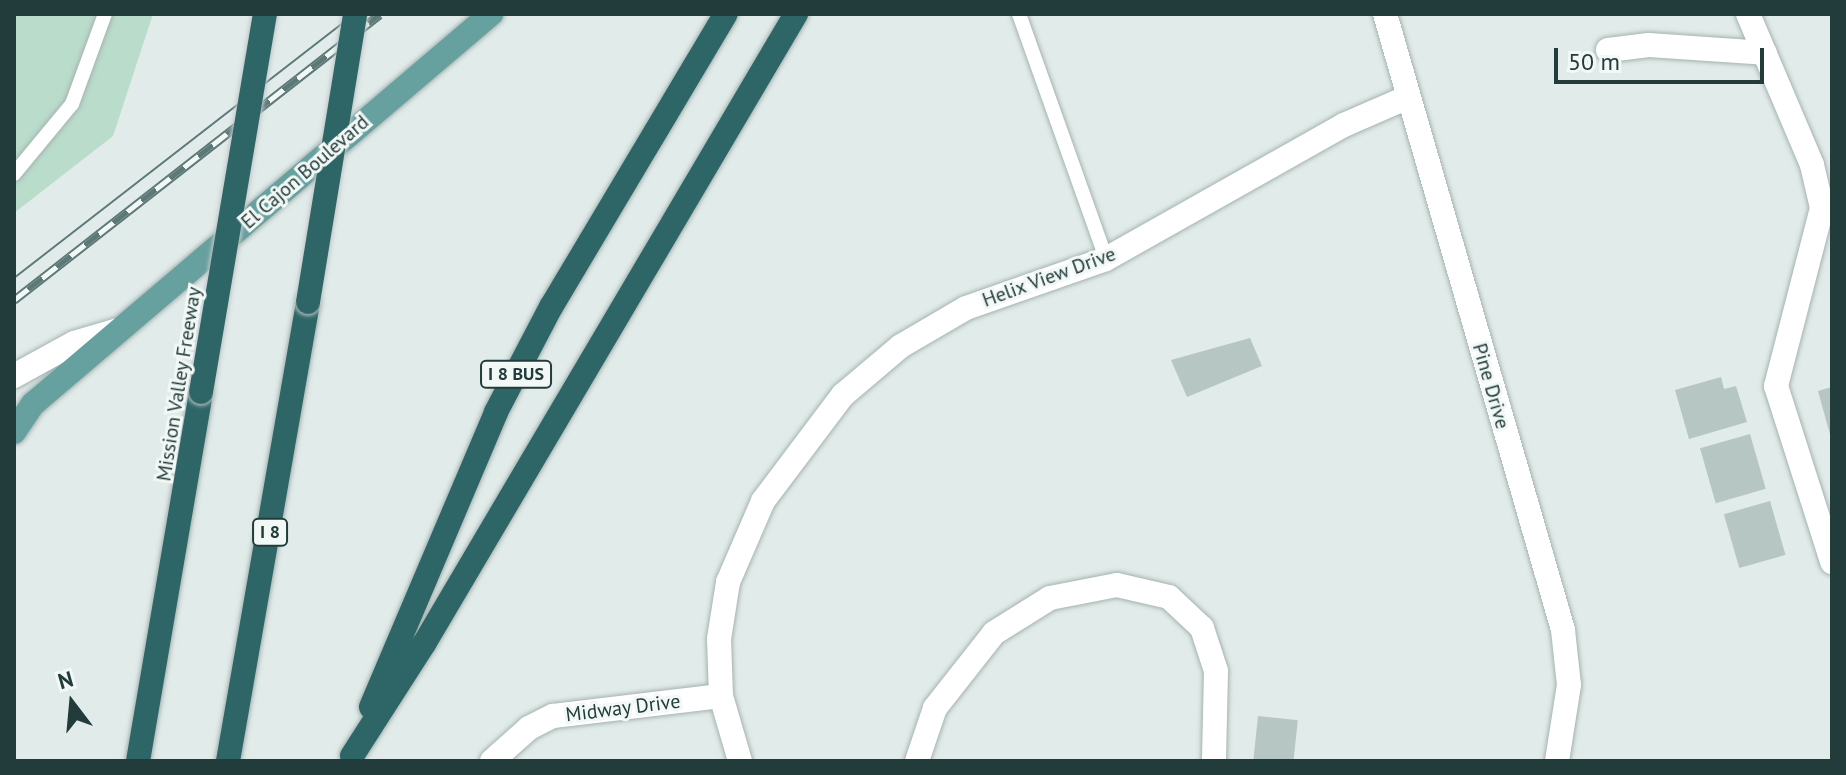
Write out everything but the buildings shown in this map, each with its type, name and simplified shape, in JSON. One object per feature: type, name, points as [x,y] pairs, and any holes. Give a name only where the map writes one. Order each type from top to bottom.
[{"type":"highway","name":"Mission Valley Freeway","points":[[138,761],[265,14]]},
{"type":"highway","name":"I 8","points":[[228,761],[355,14]]},
{"type":"highway","name":"I 8 BUS","points":[[351,759],[496,412],[551,307],[726,14]]},
{"type":"highway","points":[[351,759],[424,644],[796,14]]},
{"type":"main road","name":"El Cajon Boulevard","points":[[14,432],[33,404],[491,14]]},
{"type":"street","name":"Pine Drive","points":[[1385,14],[1563,630],[1569,685],[1557,761]]},
{"type":"street","points":[[1748,14],[1812,165],[1822,208],[1776,386],[1832,562]]},
{"type":"street","points":[[1608,50],[1649,45],[1765,53]]},
{"type":"street","name":"Helix View Drive","points":[[740,761],[721,696],[719,639],[728,582],[763,501],[813,428],[871,369],[933,326],[1001,293],[1106,259],[1344,125],[1408,97]]},
{"type":"street","name":"El Cajon Boulevard","points":[[14,376],[74,343],[118,330]]},
{"type":"street","points":[[917,761],[935,708],[994,633],[1050,598],[1117,585],[1169,597],[1202,628],[1216,671],[1214,761]]},
{"type":"street","name":"Midway Drive","points":[[492,761],[529,728],[553,716],[721,696]]},
{"type":"lane","points":[[14,174],[72,104],[105,14]]},
{"type":"lane","points":[[1019,14],[1106,259]]},
{"type":"green space","points":[[14,14],[153,14],[113,136],[14,213]]},
{"type":"tram line","points":[[14,278],[354,14]]},
{"type":"railway","points":[[14,300],[380,14]]}]
